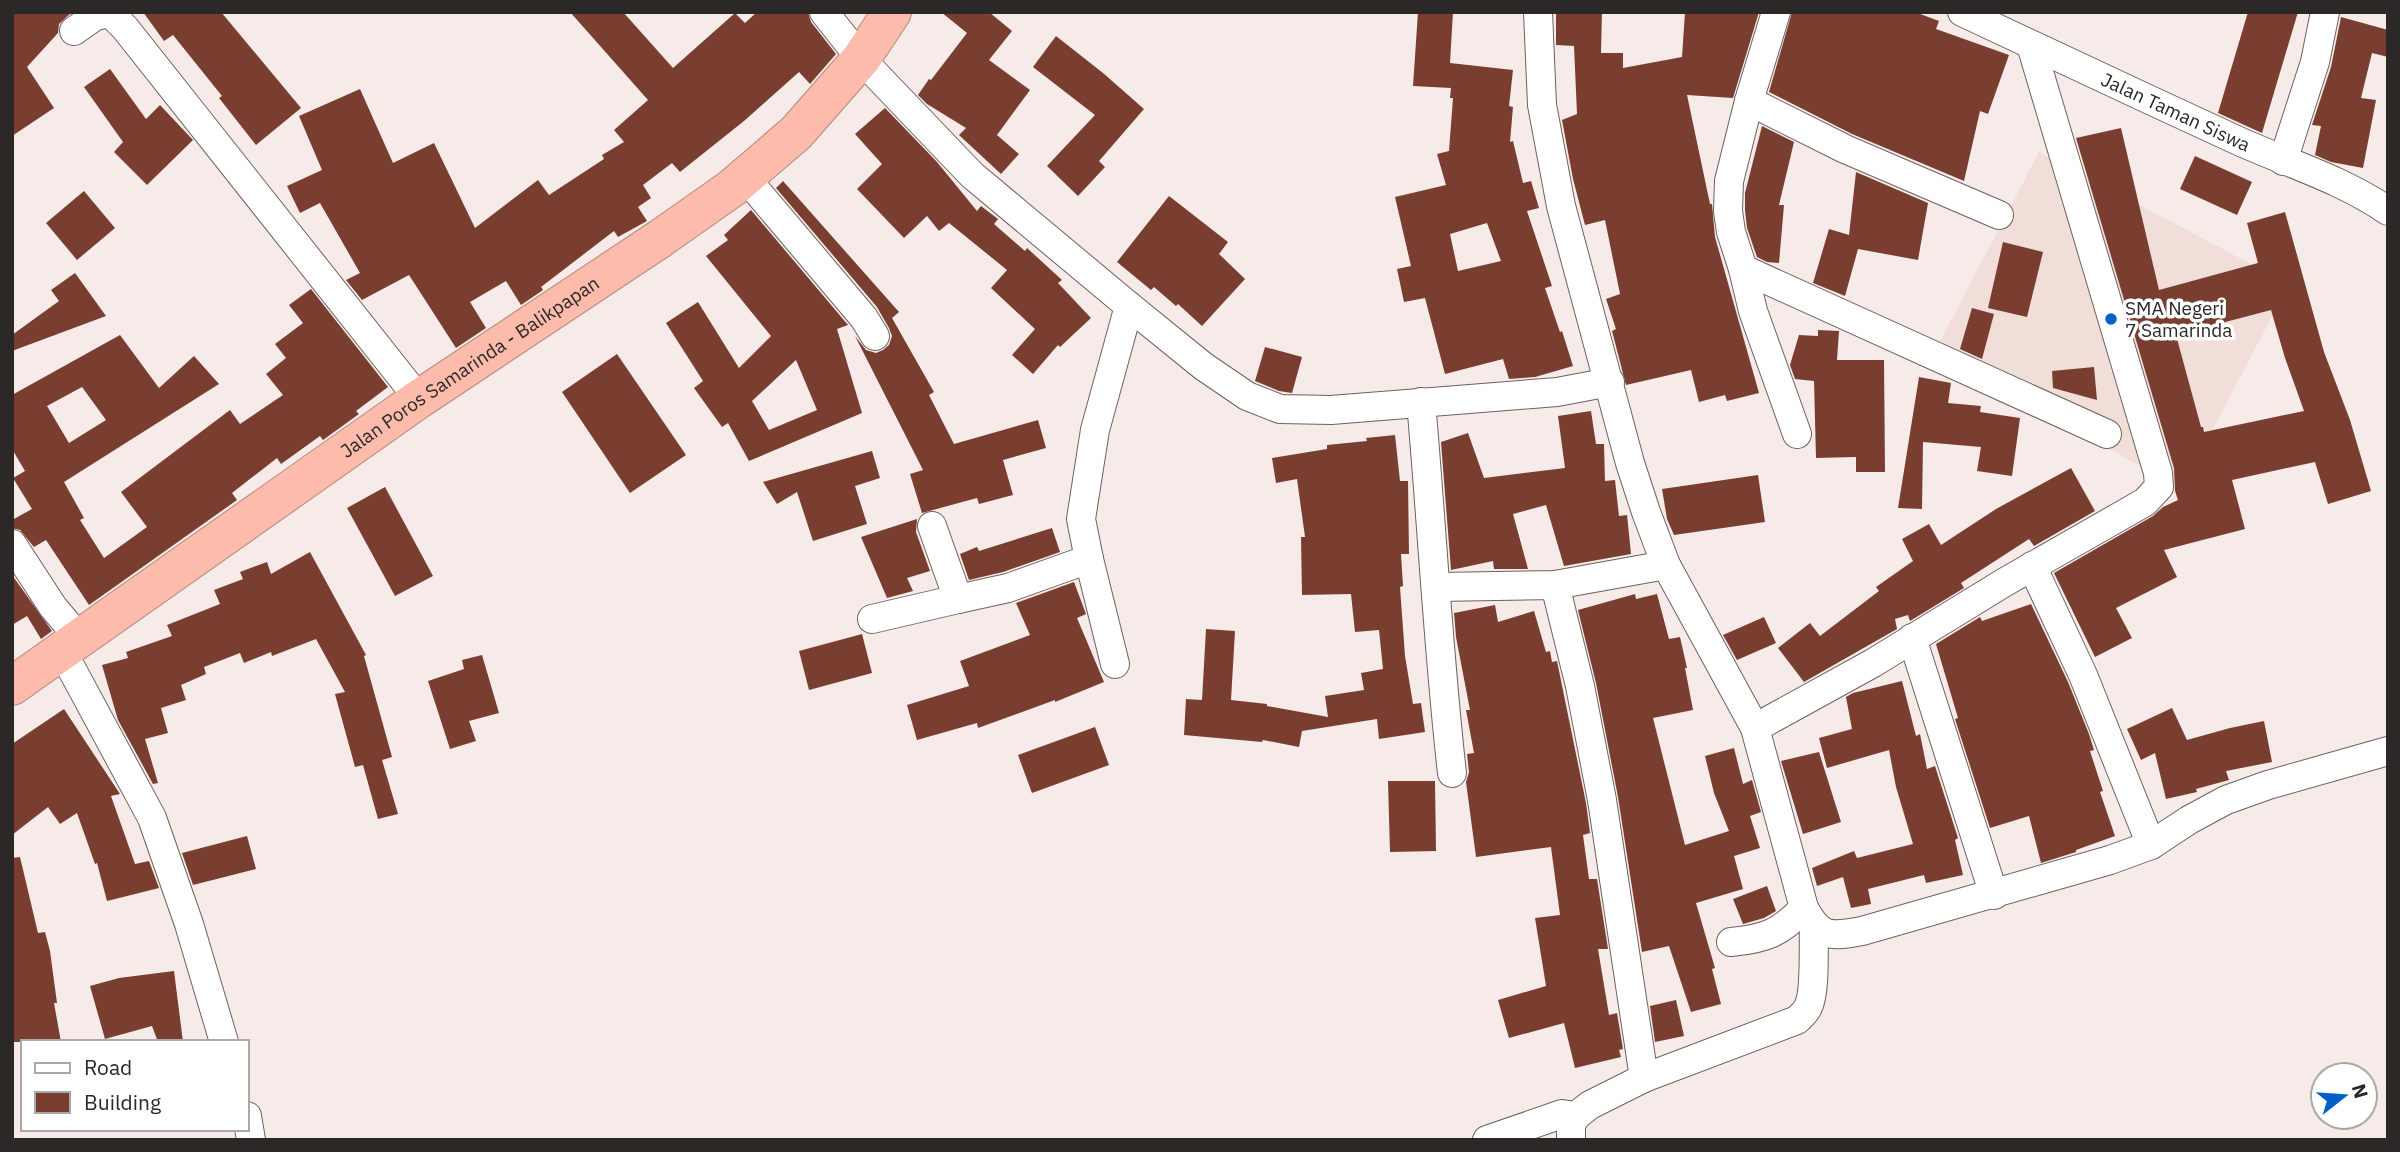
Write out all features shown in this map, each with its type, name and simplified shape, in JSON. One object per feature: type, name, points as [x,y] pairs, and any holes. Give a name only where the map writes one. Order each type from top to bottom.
[{"type":"highway","name":"Jalan Poros Samarinda - Balikpapan","points":[[12,686],[419,399],[662,238],[745,177],[796,133],[861,59],[892,12]]},
{"type":"street","points":[[824,12],[861,59],[971,175],[1203,366],[1247,397],[1280,409],[1307,411],[1557,392],[1610,382]]},
{"type":"street","points":[[1488,1140],[1562,1114],[1574,1128],[1590,1105],[1643,1078],[1772,1030],[1802,1016],[1811,995],[1809,917],[1755,728],[1666,565],[1646,512],[1561,206],[1542,105],[1538,12]]},
{"type":"street","points":[[1776,12],[1749,101],[1729,191],[1731,232],[1753,311],[1797,434]]},
{"type":"street","name":"Jalan Taman Siswa","points":[[1962,12],[2381,206]]},
{"type":"street","points":[[2283,161],[2315,62],[2325,12]]},
{"type":"street","points":[[74,30],[95,16],[110,13],[125,28],[419,399]]},
{"type":"street","points":[[1755,728],[1873,663],[2032,566],[2145,502],[2153,495],[2160,482],[2031,45]]},
{"type":"street","points":[[1749,101],[1845,149],[1999,215]]},
{"type":"street","points":[[745,177],[864,317],[875,336]]},
{"type":"street","points":[[1743,269],[2107,434]]},
{"type":"street","points":[[1115,664],[1088,559],[1081,519],[1095,430],[1129,306]]},
{"type":"street","points":[[1421,402],[1452,773]]},
{"type":"street","points":[[932,526],[958,599]]},
{"type":"street","points":[[12,544],[53,607],[152,818],[223,1040]]},
{"type":"street","points":[[872,619],[1008,588],[1088,559]]},
{"type":"street","points":[[1437,587],[1555,585],[1666,565]]},
{"type":"street","points":[[2032,566],[2083,675],[2151,845]]},
{"type":"street","points":[[1555,585],[1580,686],[1602,800],[1643,1078]]},
{"type":"street","points":[[1912,638],[1994,894]]},
{"type":"street","points":[[1809,917],[1828,935],[1838,936],[1994,894],[2151,845],[2226,800],[2268,785],[2388,751]]},
{"type":"street","points":[[1731,942],[1767,936],[1809,917]]},
{"type":"street","points":[[248,1122],[251,1140]]},
{"type":"shaded area","name":"SMA Negeri 7 Samarinda","points":[[2039,152],[2289,284],[2182,488],[1933,355]]},
{"type":"building","points":[[12,12],[72,12],[59,24],[58,33],[27,67],[54,108],[12,136]]},
{"type":"building","points":[[143,12],[221,12],[301,108],[256,145],[219,98],[222,96],[173,35],[164,41]]},
{"type":"building","points":[[570,12],[623,12],[673,68],[735,13],[745,23],[757,12],[808,12],[811,22],[836,54],[810,84],[799,72],[744,121],[680,172],[672,163],[643,185],[651,198],[638,207],[647,221],[618,237],[614,231],[521,305],[506,281],[470,302],[486,328],[456,348],[409,275],[362,300],[346,280],[360,273],[320,203],[300,213],[287,186],[322,170],[299,116],[360,89],[393,163],[434,143],[475,228],[538,180],[549,195],[604,159],[602,155],[624,142],[614,130],[648,100]]},
{"type":"building","points":[[941,12],[989,12],[1012,31],[989,60],[1030,90],[997,135],[1019,154],[1001,174],[959,135],[966,128],[927,104],[918,95],[967,33]]},
{"type":"building","points":[[1418,12],[1453,12],[1450,63],[1513,70],[1509,106],[1513,107],[1510,142],[1513,141],[1523,183],[1531,181],[1539,208],[1527,211],[1552,286],[1545,288],[1573,366],[1535,377],[1509,379],[1503,359],[1445,374],[1425,298],[1404,302],[1397,269],[1411,266],[1395,197],[1446,185],[1437,154],[1449,151],[1453,98],[1450,98],[1451,88],[1413,86]],"holes":[[[1487,223],[1501,261],[1458,271],[1450,234]]]},
{"type":"building","points":[[1556,12],[1602,12],[1601,53],[1623,53],[1623,68],[1682,57],[1685,12],[1759,12],[1733,98],[1687,95],[1712,204],[1715,237],[1759,393],[1727,401],[1725,395],[1699,402],[1691,370],[1626,385],[1612,331],[1616,329],[1606,299],[1620,294],[1605,220],[1585,225],[1573,179],[1562,120],[1577,114],[1574,46],[1556,45]]},
{"type":"building","points":[[1792,12],[1915,12],[1939,21],[1936,29],[2009,55],[1988,114],[1980,111],[1964,181],[1852,134],[1769,92]]},
{"type":"building","points":[[2248,12],[2298,12],[2262,133],[2218,113]]},
{"type":"building","points":[[2341,17],[2388,30],[2388,57],[2372,53],[2361,98],[2376,100],[2363,168],[2331,162],[2315,155],[2321,126],[2312,125],[2331,67]]},
{"type":"building","points":[[1056,36],[1144,109],[1099,161],[1105,167],[1078,196],[1047,166],[1095,115],[1033,67]]},
{"type":"building","points":[[110,69],[146,119],[160,105],[193,140],[147,185],[114,152],[123,142],[84,87]]},
{"type":"building","points":[[885,108],[937,162],[977,211],[981,206],[998,219],[994,224],[1025,251],[1027,248],[1062,280],[1058,283],[1091,318],[1060,347],[1058,345],[1033,374],[1012,355],[1035,329],[991,288],[1007,270],[949,223],[939,231],[927,216],[904,238],[857,189],[882,164],[855,134]]},
{"type":"building","points":[[1762,126],[1794,142],[1779,205],[1784,205],[1779,263],[1767,262],[1757,257],[1747,228],[1745,193]]},
{"type":"building","points":[[2121,128],[2159,290],[2258,263],[2247,223],[2285,212],[2324,352],[2350,420],[2371,491],[2328,504],[2315,462],[2232,480],[2245,529],[2164,550],[2177,577],[2116,608],[2132,638],[2095,657],[2054,573],[2178,500],[2174,468],[2076,138]],"holes":[[[2271,310],[2304,411],[2204,432],[2176,335]]]},
{"type":"building","points":[[2195,156],[2252,182],[2237,215],[2180,189]]},
{"type":"building","points":[[1856,172],[1928,203],[1918,260],[1858,249],[1845,296],[1813,283],[1829,229],[1849,235]]},
{"type":"building","points":[[783,181],[899,312],[892,318],[934,392],[929,395],[954,444],[1038,420],[1046,448],[1003,460],[1013,495],[979,504],[977,498],[922,513],[910,474],[923,470],[855,336],[866,350],[876,353],[889,345],[892,336],[889,328],[877,307],[776,188]]},
{"type":"building","points":[[84,191],[115,228],[77,260],[46,223]]},
{"type":"building","points":[[1169,196],[1228,242],[1219,254],[1245,279],[1202,326],[1178,304],[1176,306],[1154,287],[1151,290],[1117,262]]},
{"type":"building","points":[[751,210],[848,325],[837,329],[862,413],[749,461],[728,423],[722,427],[694,388],[703,381],[666,323],[698,302],[739,368],[771,336],[706,256],[728,240],[724,235]],"holes":[[[796,360],[817,410],[769,430],[752,401]]]},
{"type":"building","points":[[2003,242],[2043,252],[2027,317],[1988,308]]},
{"type":"building","points":[[75,273],[106,316],[12,351],[12,335],[59,301],[51,290]]},
{"type":"building","points":[[311,289],[388,387],[356,411],[359,414],[323,440],[320,436],[281,464],[277,458],[232,493],[237,500],[89,605],[46,540],[34,547],[20,530],[12,528],[12,520],[32,509],[13,478],[25,471],[12,449],[12,395],[120,335],[159,388],[194,356],[219,384],[64,482],[84,518],[80,520],[104,558],[147,527],[121,492],[230,410],[240,424],[283,395],[266,374],[286,358],[275,344],[303,323],[289,305]],"holes":[[[82,387],[106,420],[69,443],[47,406]]]},
{"type":"building","points":[[1972,308],[1994,314],[1982,359],[1960,349]]},
{"type":"building","points":[[1818,330],[1839,331],[1837,360],[1884,360],[1885,472],[1856,472],[1856,457],[1816,458],[1814,381],[1795,379],[1790,365],[1799,335],[1818,336]]},
{"type":"building","points":[[1265,347],[1302,357],[1292,393],[1279,391],[1255,381]]},
{"type":"building","points":[[617,354],[686,455],[630,493],[562,392]]},
{"type":"building","points":[[2094,367],[2097,400],[2053,388],[2052,371]]},
{"type":"building","points":[[1919,377],[1951,383],[1948,403],[1981,406],[1980,412],[2020,418],[2012,476],[1977,471],[1981,447],[1923,442],[1922,509],[1898,508]]},
{"type":"building","points":[[1591,411],[1596,444],[1604,444],[1605,481],[1615,480],[1619,516],[1627,515],[1631,554],[1564,566],[1546,505],[1513,514],[1528,569],[1494,569],[1493,561],[1451,570],[1441,442],[1468,433],[1484,478],[1565,468],[1558,416]]},
{"type":"building","points":[[1395,435],[1400,481],[1408,481],[1409,554],[1401,554],[1403,586],[1400,587],[1405,656],[1413,704],[1421,703],[1425,732],[1379,739],[1377,719],[1302,731],[1299,747],[1263,740],[1184,735],[1186,699],[1202,700],[1206,629],[1235,631],[1231,700],[1267,704],[1328,717],[1325,696],[1364,690],[1361,673],[1383,669],[1379,630],[1355,632],[1351,594],[1302,595],[1301,537],[1305,537],[1297,479],[1276,483],[1272,458],[1327,449],[1327,445]]},
{"type":"building","points":[[872,451],[880,478],[855,486],[867,524],[813,541],[797,492],[777,504],[763,482]]},
{"type":"building","points":[[2071,468],[2095,511],[2034,546],[2029,539],[1961,583],[1964,588],[1910,621],[1908,615],[1895,619],[1897,629],[1804,682],[1778,648],[1810,623],[1820,636],[1879,591],[1876,587],[1913,561],[1902,539],[1929,524],[1941,545],[1996,509]]},
{"type":"building","points":[[1758,475],[1765,522],[1674,535],[1667,519],[1662,489]]},
{"type":"building","points":[[385,487],[433,576],[395,596],[347,508]]},
{"type":"building","points":[[917,519],[916,532],[930,571],[907,578],[913,591],[887,598],[861,537]]},
{"type":"building","points":[[1052,528],[1060,552],[1003,572],[969,580],[960,554],[977,547],[979,551]]},
{"type":"building","points":[[310,552],[366,655],[364,656],[392,757],[382,760],[398,814],[378,819],[363,765],[355,767],[335,694],[345,692],[316,639],[272,656],[271,652],[244,663],[240,653],[204,667],[206,674],[181,685],[186,700],[161,708],[168,733],[145,739],[158,783],[153,784],[118,720],[102,665],[128,658],[126,652],[172,636],[167,625],[220,604],[214,590],[243,579],[240,572],[267,562],[271,574]]},
{"type":"building","points":[[12,575],[52,631],[41,639],[27,616],[12,625]]},
{"type":"building","points":[[1074,582],[1086,614],[1077,618],[1104,682],[978,728],[977,723],[917,740],[907,705],[969,686],[960,661],[1030,635],[1016,603]]},
{"type":"building","points":[[1635,594],[1636,599],[1657,594],[1669,639],[1680,637],[1687,668],[1693,710],[1653,718],[1685,845],[1729,831],[1714,793],[1705,756],[1734,748],[1743,784],[1752,780],[1761,812],[1750,816],[1760,848],[1734,856],[1743,889],[1696,903],[1715,968],[1712,969],[1721,1004],[1691,1012],[1669,946],[1642,952],[1618,797],[1596,683],[1578,610]]},
{"type":"building","points":[[2031,604],[2089,734],[2094,750],[2090,751],[2103,791],[2100,792],[2115,836],[2041,863],[2029,816],[1990,828],[1955,719],[1958,718],[1936,644],[1980,617],[1982,621]]},
{"type":"building","points":[[1495,605],[1498,622],[1534,611],[1546,652],[1550,651],[1552,662],[1557,661],[1586,803],[1590,833],[1583,835],[1589,879],[1597,879],[1608,949],[1598,949],[1609,1015],[1617,1013],[1623,1049],[1619,1050],[1621,1057],[1575,1068],[1564,1023],[1509,1038],[1498,1000],[1546,986],[1535,918],[1560,915],[1551,847],[1476,857],[1466,782],[1469,772],[1467,754],[1474,753],[1466,710],[1470,710],[1454,613]]},
{"type":"building","points":[[1764,617],[1776,643],[1737,660],[1723,635]]},
{"type":"building","points":[[862,634],[872,673],[809,690],[799,651]]},
{"type":"building","points":[[482,655],[499,713],[469,721],[476,741],[450,749],[428,681],[464,669],[462,660]]},
{"type":"building","points":[[1902,681],[1916,736],[1920,734],[1927,769],[1935,766],[1958,838],[1955,840],[1963,875],[1926,883],[1924,875],[1868,889],[1871,904],[1851,908],[1843,877],[1817,886],[1812,868],[1854,851],[1857,858],[1913,844],[1896,787],[1889,750],[1827,768],[1819,738],[1852,729],[1846,697]]},
{"type":"building","points":[[2172,708],[2187,740],[2264,721],[2272,762],[2226,771],[2229,780],[2196,789],[2197,792],[2166,799],[2155,753],[2141,760],[2127,729]]},
{"type":"building","points":[[64,709],[120,794],[111,796],[135,864],[149,861],[159,888],[107,901],[97,863],[95,864],[77,813],[60,824],[48,807],[12,835],[12,744]]},
{"type":"building","points":[[1095,727],[1109,765],[1032,793],[1018,755]]},
{"type":"building","points":[[1819,752],[1841,822],[1803,834],[1781,761]]},
{"type":"building","points":[[1388,781],[1435,781],[1436,851],[1390,852]]},
{"type":"building","points":[[247,836],[256,869],[193,885],[182,853]]},
{"type":"building","points":[[20,857],[38,933],[45,932],[50,951],[57,1003],[54,1003],[61,1040],[12,1042],[12,858]]},
{"type":"building","points":[[1767,886],[1776,911],[1764,918],[1743,924],[1733,899]]},
{"type":"building","points":[[174,971],[183,1040],[157,1040],[152,1026],[105,1039],[90,986],[119,978]]},
{"type":"building","points":[[1676,1000],[1684,1036],[1655,1042],[1650,1006]]},
{"type":"place","name":"SMA Negeri 7 Samarinda","points":[[2111,319]]}]
